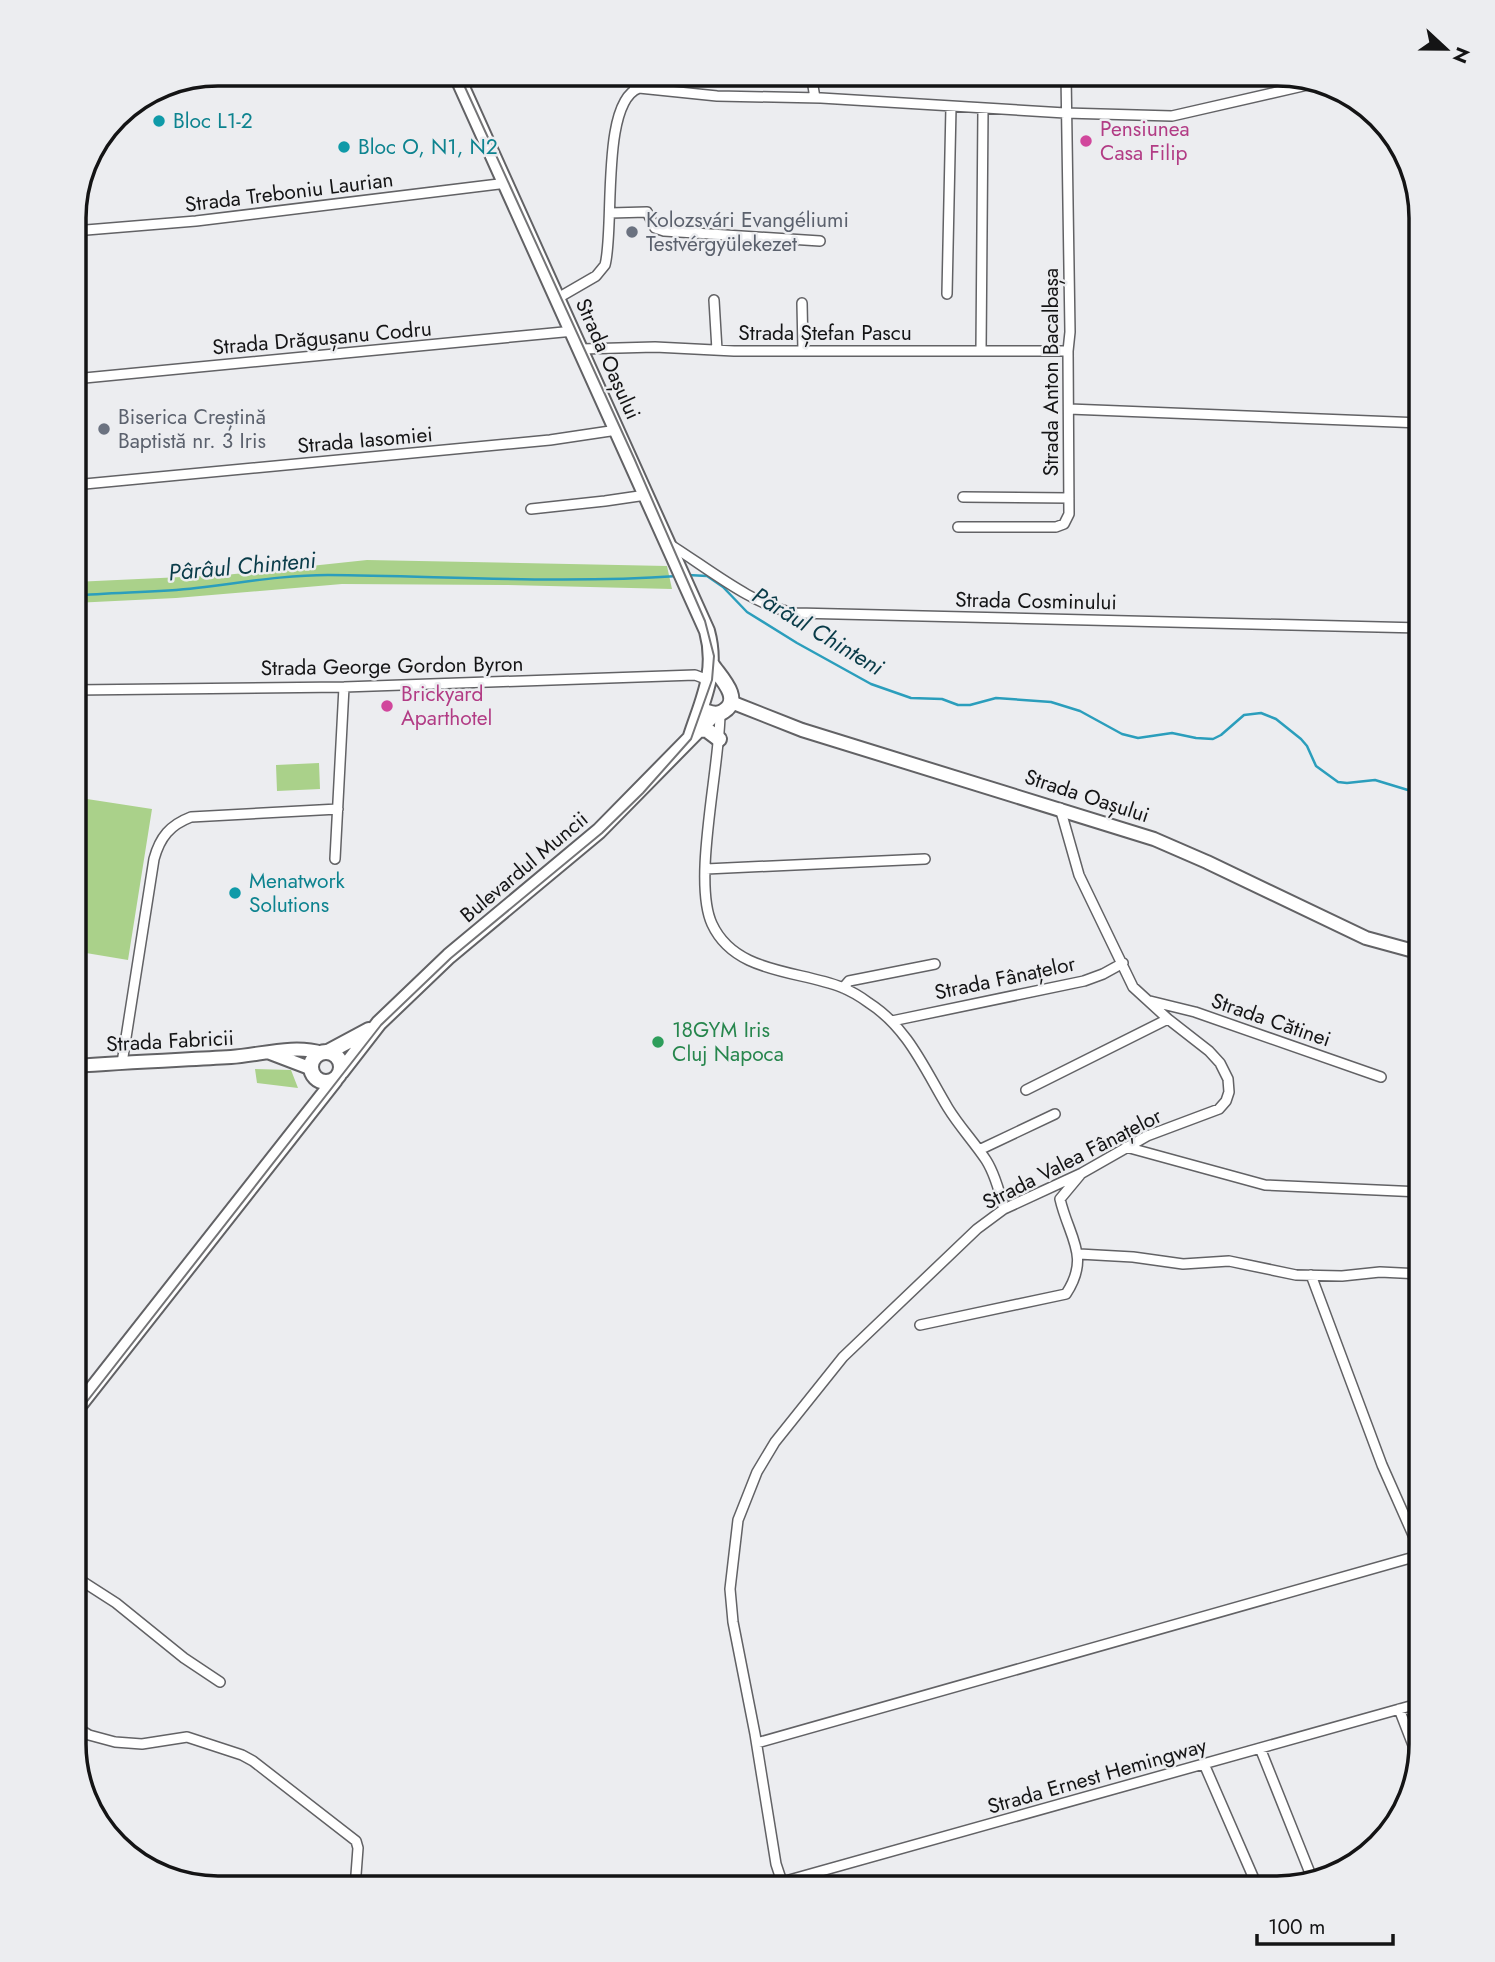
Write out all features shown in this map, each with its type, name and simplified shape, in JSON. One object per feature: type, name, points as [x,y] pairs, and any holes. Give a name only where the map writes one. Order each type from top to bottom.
[{"type":"main road","name":"Strada Oașului","points":[[462,86],[574,331],[710,641],[712,665],[708,684],[712,711]]},
{"type":"main road","name":"Strada Oașului","points":[[712,665],[731,692],[731,702],[802,730],[1154,839],[1366,938],[1409,950]]},
{"type":"main road","points":[[708,684],[717,682],[726,685]]},
{"type":"main road","points":[[712,711],[727,709],[731,702]]},
{"type":"main road","name":"Bulevardul Muncii","points":[[86,1397],[379,1023],[449,956],[600,831],[641,791],[712,711]]},
{"type":"main road","points":[[694,732],[707,730],[719,739]]},
{"type":"main road","name":"Bulevardul Muncii","points":[[325,1052],[379,1023]]},
{"type":"main road","name":"Strada Fabricii","points":[[86,1065],[269,1053],[289,1049],[325,1052]]},
{"type":"main road","points":[[325,1052],[339,1059],[338,1076],[325,1082],[312,1071],[315,1058],[325,1052]]},
{"type":"main road","name":"Strada Fabricii","points":[[269,1053],[312,1071]]},
{"type":"main road","name":"Bulevardul Muncii","points":[[305,1117],[312,1071]]},
{"type":"street","points":[[558,298],[602,271],[607,257],[614,132],[625,100],[635,86]]},
{"type":"street","points":[[813,86],[815,98]]},
{"type":"street","name":"Strada Anton Bacalbașa","points":[[958,527],[1056,527],[1067,520],[1070,332],[1066,86]]},
{"type":"street","points":[[634,90],[645,88],[717,96],[815,98],[983,109],[1172,116],[1297,87]]},
{"type":"street","points":[[947,294],[951,107]]},
{"type":"street","points":[[981,351],[983,109]]},
{"type":"street","name":"Strada Treboniu Laurian","points":[[86,230],[196,220],[507,183]]},
{"type":"street","points":[[610,213],[647,212],[654,228],[664,231],[820,241]]},
{"type":"street","points":[[714,300],[717,350]]},
{"type":"street","points":[[802,303],[803,351]]},
{"type":"street","name":"Strada Drăgușanu Codru","points":[[86,378],[574,331]]},
{"type":"street","name":"Strada Ștefan Pascu","points":[[582,349],[655,347],[803,351],[1068,351]]},
{"type":"street","points":[[1069,409],[1409,422]]},
{"type":"street","name":"Strada Iasomiei","points":[[86,484],[550,440],[617,430]]},
{"type":"street","points":[[531,509],[646,495]]},
{"type":"street","points":[[963,497],[1069,498]]},
{"type":"street","name":"Strada Cosminului","points":[[671,550],[761,601],[780,610],[796,613],[1409,628]]},
{"type":"street","name":"Strada George Gordon Byron","points":[[86,690],[344,687],[692,676],[699,676],[708,684]]},
{"type":"street","points":[[335,859],[344,687]]},
{"type":"street","points":[[712,711],[719,739],[706,869],[706,905],[719,936],[737,953],[773,971],[843,988],[870,1003],[892,1021],[913,1047],[949,1110],[979,1150],[990,1169],[1004,1209]]},
{"type":"street","name":"Strada Valea Fânațelor","points":[[780,1876],[737,1647],[730,1589],[738,1521],[757,1472],[775,1442],[843,1357],[977,1229],[1004,1209],[1082,1172],[1147,1136],[1219,1109],[1229,1092],[1228,1079],[1220,1063],[1133,987],[1079,875],[1060,808]]},
{"type":"street","points":[[122,1063],[154,859],[165,834],[179,822],[191,817],[338,809]]},
{"type":"street","points":[[706,869],[925,859]]},
{"type":"street","name":"Strada Fânațelor","points":[[892,1021],[1084,981],[1123,963]]},
{"type":"street","points":[[843,988],[849,981],[936,964]]},
{"type":"street","name":"Strada Cătinei","points":[[1148,1001],[1195,1012],[1381,1077]]},
{"type":"street","points":[[1026,1090],[1168,1019]]},
{"type":"street","points":[[979,1150],[1055,1114]]},
{"type":"street","points":[[1126,1147],[1233,1174],[1265,1185],[1409,1191]]},
{"type":"street","points":[[920,1325],[1066,1294],[1075,1280],[1079,1254],[1060,1199],[1082,1172]]},
{"type":"street","points":[[1079,1254],[1133,1257],[1183,1264],[1229,1261],[1296,1275],[1409,1273]]},
{"type":"street","points":[[1311,1275],[1382,1465],[1409,1525]]},
{"type":"street","points":[[757,1743],[1409,1558]]},
{"type":"street","points":[[86,1584],[116,1603],[184,1658],[220,1682]]},
{"type":"street","name":"Strada Ernest Hemingway","points":[[814,1876],[1409,1706]]},
{"type":"street","points":[[1399,1709],[1409,1735]]},
{"type":"street","points":[[86,1733],[129,1744],[153,1743],[178,1737],[202,1741],[242,1755],[350,1835],[358,1848],[356,1876]]},
{"type":"street","points":[[1260,1748],[1310,1872]]},
{"type":"street","points":[[1204,1764],[1253,1876]]},
{"type":"green space","points":[[367,560],[667,566],[672,589],[342,584],[86,602],[86,581],[225,575]]},
{"type":"green space","points":[[319,763],[320,789],[277,791],[276,765]]},
{"type":"green space","points":[[86,799],[152,809],[128,960],[86,953]]},
{"type":"green space","points":[[255,1069],[291,1070],[298,1088],[257,1083]]},
{"type":"waterway","name":"Pârâul Chinteni","points":[[86,595],[181,590],[311,575],[546,579],[678,576]]},
{"type":"waterway","name":"Pârâul Chinteni","points":[[688,575],[707,576],[723,587],[747,612],[797,643],[871,684],[911,698],[942,699],[958,705],[970,705],[996,698],[1051,702],[1080,711],[1122,734],[1138,738],[1172,733],[1213,739],[1244,715],[1261,713],[1276,719],[1301,739],[1316,766],[1338,782],[1375,780],[1409,790]]},
{"type":"tram line","points":[[86,1403],[381,1025],[451,958],[602,833],[643,793],[691,739],[712,680],[714,656],[705,621],[464,86]]},
{"type":"place","name":"Bloc L1-2","points":[[159,121]]},
{"type":"place","name":"Pensiunea Casa Filip","points":[[1086,141]]},
{"type":"place","name":"Bloc O, N1, N2","points":[[344,147]]},
{"type":"place","name":"Kolozsvári Evangéliumi Testvérgyülekezet","points":[[632,232]]},
{"type":"place","name":"Biserica Creștină Baptistă nr. 3 Iris","points":[[104,429]]},
{"type":"place","name":"Brickyard Aparthotel","points":[[387,706]]},
{"type":"place","name":"Menatwork Solutions","points":[[235,893]]},
{"type":"place","name":"18GYM Iris Cluj Napoca","points":[[658,1042]]}]
